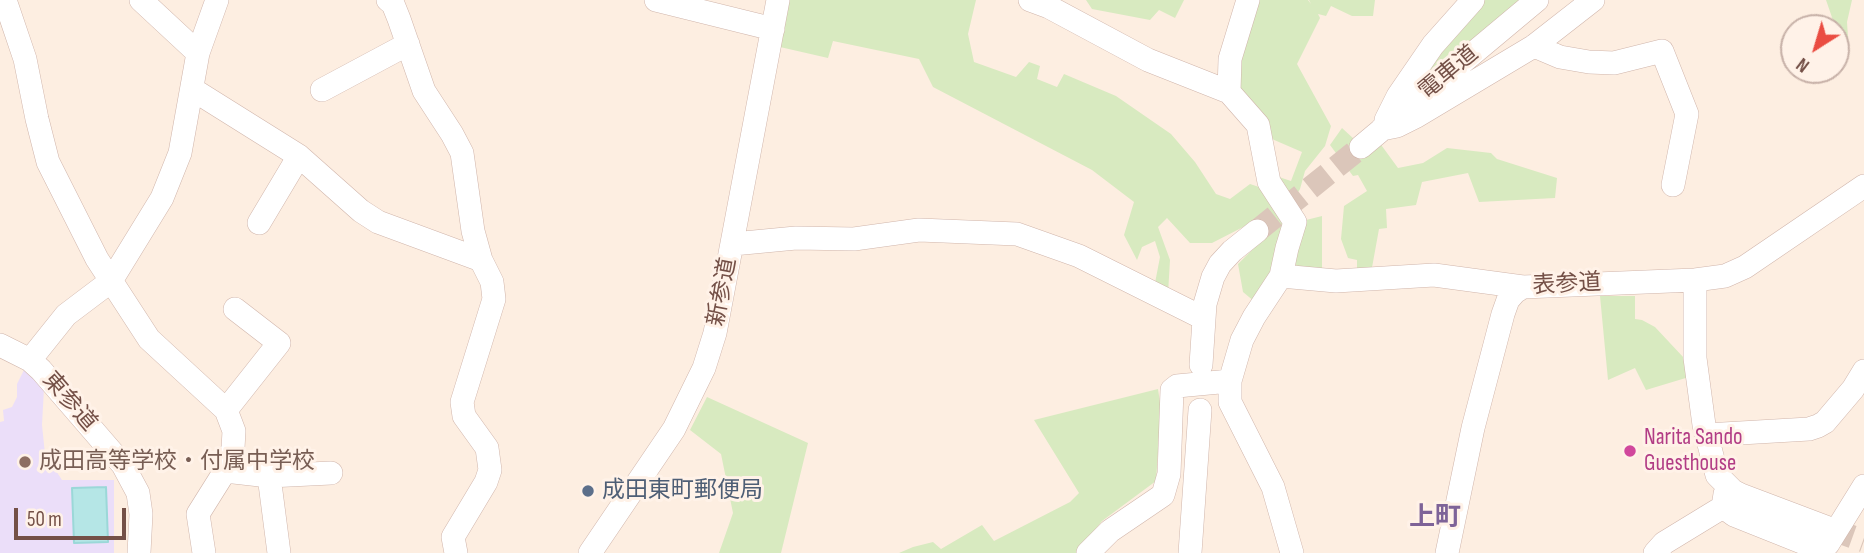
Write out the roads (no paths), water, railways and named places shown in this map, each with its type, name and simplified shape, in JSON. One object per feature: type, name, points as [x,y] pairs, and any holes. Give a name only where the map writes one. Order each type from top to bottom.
[{"type":"street","points":[[5,0],[25,59],[48,162],[97,259],[149,339],[226,410],[234,431],[233,448],[225,471],[198,514],[204,553]]},
{"type":"street","points":[[141,0],[198,53]]},
{"type":"street","points":[[30,360],[66,314],[111,281],[162,198],[180,153],[198,53],[217,0]]},
{"type":"street","points":[[388,0],[393,4],[424,91],[462,153],[474,231],[481,260],[492,282],[494,299],[463,402],[464,416],[487,448],[490,470],[486,482],[453,537],[456,553]]},
{"type":"street","points":[[656,0],[773,29]]},
{"type":"street","name":"新参道","points":[[590,553],[652,464],[704,368],[715,333],[733,244],[778,0]]},
{"type":"street","points":[[1030,0],[1049,7],[1148,60],[1229,92],[1258,125],[1269,182],[1295,222],[1281,276],[1242,340],[1230,380],[1230,402],[1273,487],[1292,553]]},
{"type":"street","points":[[1229,92],[1230,59],[1248,0]]},
{"type":"street","points":[[1382,129],[1398,96],[1433,45],[1473,0]]},
{"type":"street","name":"電車道","points":[[1361,147],[1537,0]]},
{"type":"street","points":[[1382,129],[1397,126],[1417,116],[1534,46],[1593,0]]},
{"type":"street","points":[[322,90],[408,44]]},
{"type":"street","points":[[1534,46],[1560,57],[1614,63],[1662,51],[1687,114],[1674,185]]},
{"type":"street","points":[[192,89],[299,156],[361,211],[378,222],[481,260]]},
{"type":"street","points":[[259,223],[299,156]]},
{"type":"street","name":"表参道","points":[[1447,553],[1473,428],[1508,300],[1523,287],[1695,280],[1725,276],[1745,267],[1862,191]]},
{"type":"street","points":[[733,244],[796,238],[855,239],[932,230],[1017,233],[1079,256],[1203,318]]},
{"type":"street","points":[[1201,365],[1203,318],[1209,290],[1220,264],[1256,231]]},
{"type":"street","points":[[1281,276],[1336,281],[1434,275],[1523,287]]},
{"type":"street","points":[[1695,280],[1695,358],[1706,435],[1717,475],[1724,484],[1741,495],[1826,544]]},
{"type":"street","points":[[226,410],[279,343],[235,309]]},
{"type":"street","name":"東参道","points":[[0,345],[30,360],[106,445],[134,481],[141,514],[139,553]]},
{"type":"street","points":[[1706,435],[1809,429],[1818,426],[1825,422],[1853,389],[1864,371]]},
{"type":"street","points":[[1088,553],[1110,531],[1163,495],[1169,474],[1172,390],[1177,387],[1230,380]]},
{"type":"street","points":[[1190,553],[1200,410]]},
{"type":"street","points":[[225,471],[269,477],[331,474]]},
{"type":"street","points":[[269,477],[279,553]]},
{"type":"street","points":[[1655,553],[1664,543],[1723,508],[1726,498],[1724,484]]},
{"type":"street","points":[[1826,544],[1858,499],[1864,486]]},
{"type":"street","points":[[1723,508],[1734,515],[1826,544]]},
{"type":"water","points":[[106,487],[108,542],[74,543],[72,488]]},
{"type":"tunnel","points":[[1257,231],[1361,147]]},
{"type":"tunnel","points":[[1831,529],[1864,541]]},
{"type":"place","name":"Narita Sando Guesthouse","points":[[1630,451]]},
{"type":"place","name":"成田高等学校・付属中学校","points":[[25,462]]},
{"type":"place","name":"成田東町郵便局","points":[[588,491]]},
{"type":"district","name":"上町","points":[[1435,518]]}]
